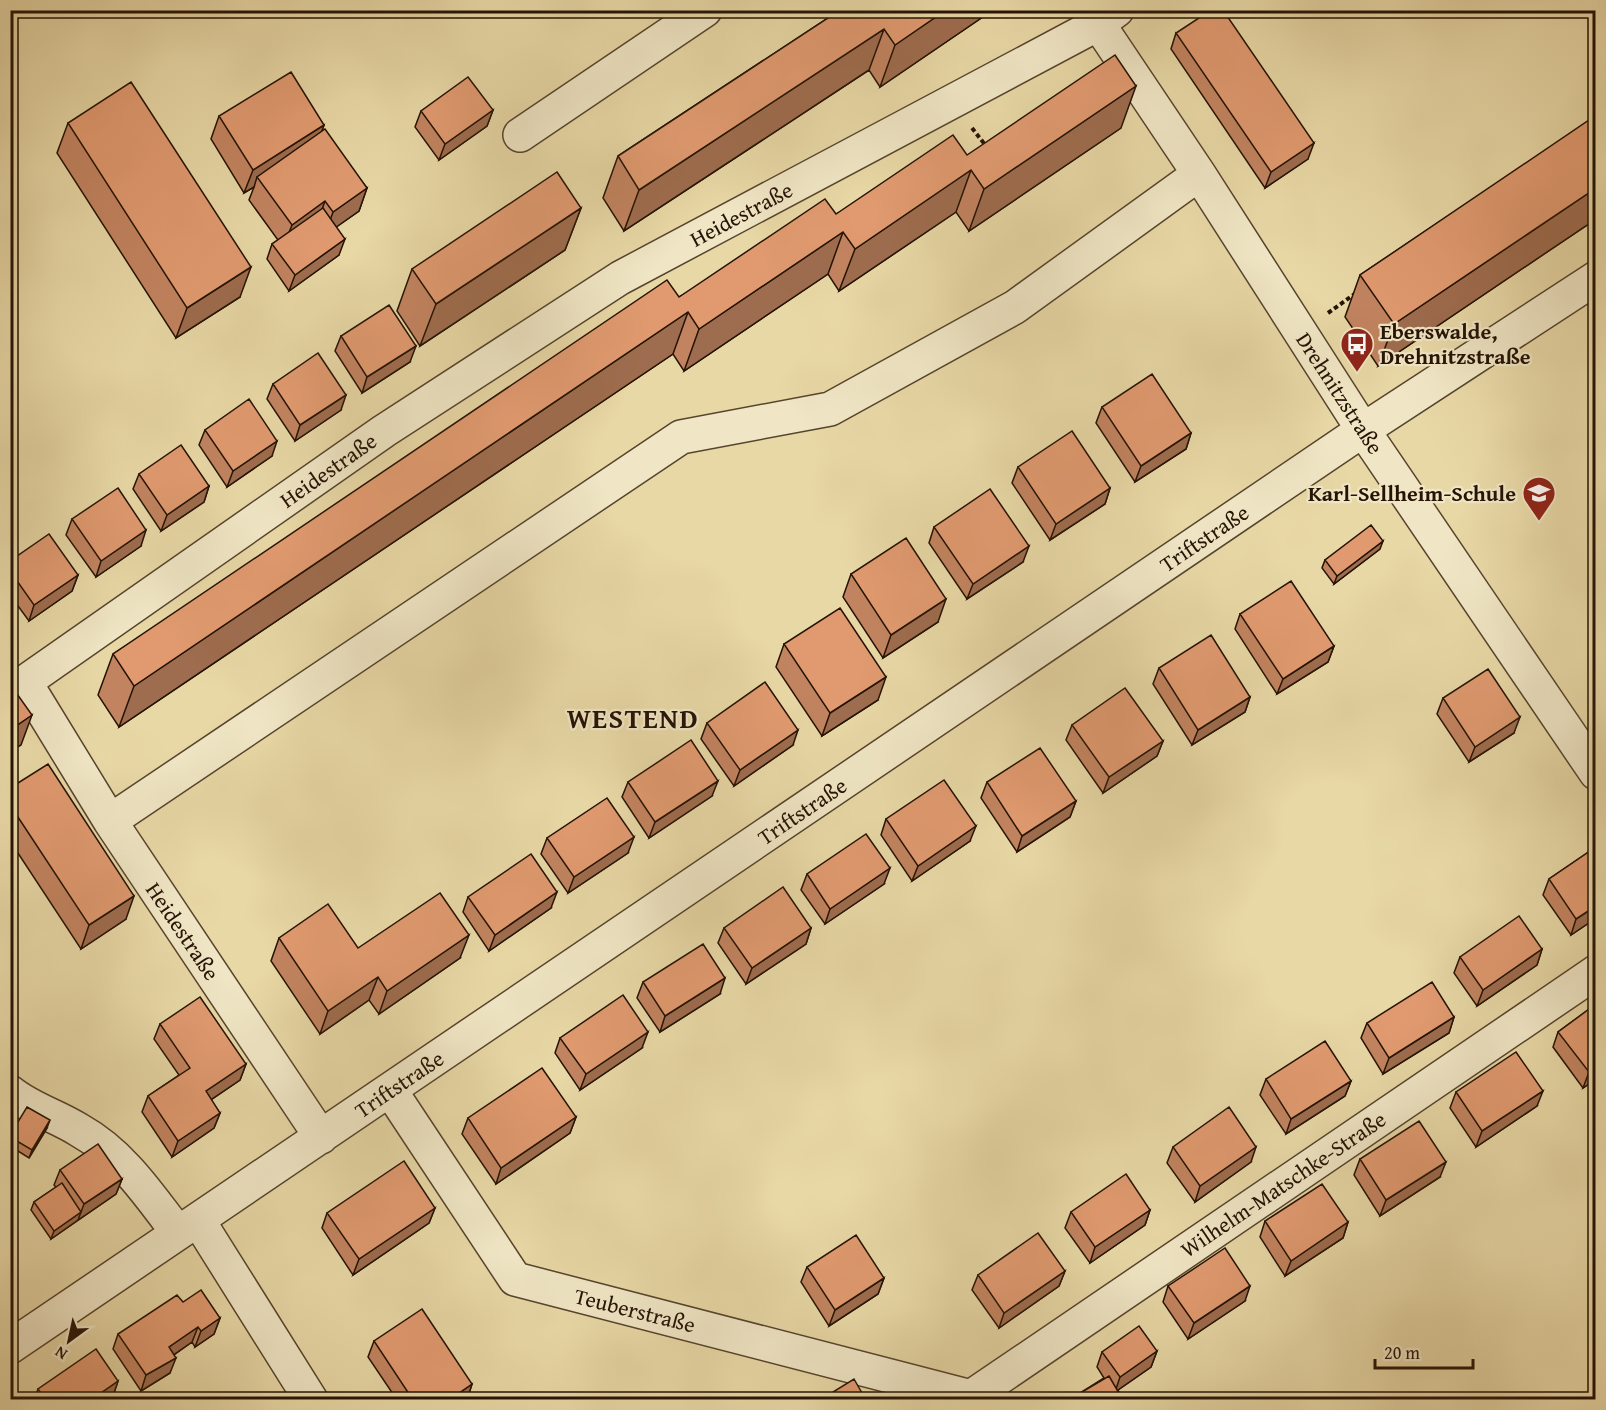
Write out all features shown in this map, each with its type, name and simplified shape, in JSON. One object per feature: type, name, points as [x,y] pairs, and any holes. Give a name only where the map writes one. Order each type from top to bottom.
[{"type":"street","points":[[520,135],[705,10]]},
{"type":"street","name":"Drehnitzstraße","points":[[1101,15],[1199,174],[1363,430],[1596,773]]},
{"type":"street","name":"Heidestraße","points":[[321,1137],[110,821],[25,682],[384,431],[620,278],[1101,15]]},
{"type":"street","points":[[110,821],[681,437],[830,409],[1015,307],[1199,174]]},
{"type":"street","name":"Triftstraße","points":[[10,1347],[1363,430],[1596,278]]},
{"type":"street","name":"Wilhelm-Matschke-Straße","points":[[972,1398],[1596,972]]},
{"type":"street","name":"Teuberstraße","points":[[390,1090],[515,1279],[972,1398]]},
{"type":"street","points":[[10,1092],[41,1112],[80,1130],[111,1153],[188,1226],[311,1400]]},
{"type":"path","points":[[1300,332],[1359,291]]},
{"type":"building","points":[[840,10],[946,10],[895,45],[884,29],[639,190],[618,156]]},
{"type":"building","points":[[1211,10],[1223,10],[1314,143],[1271,172],[1176,33]]},
{"type":"building","points":[[1115,55],[1136,86],[984,189],[971,170],[855,249],[843,232],[699,329],[688,312],[134,686],[113,654],[667,280],[679,297],[825,199],[836,214],[953,135],[967,155]]},
{"type":"building","points":[[291,72],[324,125],[253,170],[219,116]]},
{"type":"building","points":[[468,77],[493,110],[445,144],[421,111]]},
{"type":"building","points":[[131,82],[251,267],[187,308],[68,123]]},
{"type":"building","points":[[1595,116],[1596,188],[1394,324],[1360,275]]},
{"type":"building","points":[[325,129],[367,188],[333,212],[325,201],[292,225],[257,177]]},
{"type":"building","points":[[557,172],[581,208],[436,304],[412,269]]},
{"type":"building","points":[[323,208],[345,239],[295,275],[272,244]]},
{"type":"building","points":[[389,305],[416,346],[367,377],[341,336]]},
{"type":"building","points":[[318,353],[346,395],[300,425],[273,384]]},
{"type":"building","points":[[1152,374],[1191,433],[1141,466],[1102,407]]},
{"type":"building","points":[[249,399],[277,441],[233,471],[205,430]]},
{"type":"building","points":[[1072,431],[1110,488],[1056,524],[1018,467]]},
{"type":"building","points":[[181,445],[209,486],[167,515],[139,474]]},
{"type":"building","points":[[118,488],[146,530],[101,561],[72,519]]},
{"type":"building","points":[[990,489],[1029,546],[973,584],[934,527]]},
{"type":"building","points":[[1371,525],[1383,541],[1337,576],[1325,560]]},
{"type":"building","points":[[49,534],[78,575],[34,605],[10,571],[10,561]]},
{"type":"building","points":[[906,538],[946,599],[891,635],[851,574]]},
{"type":"building","points":[[1291,581],[1334,646],[1283,679],[1240,614]]},
{"type":"building","points":[[840,608],[886,677],[830,713],[784,644]]},
{"type":"building","points":[[1211,635],[1250,697],[1198,730],[1159,668]]},
{"type":"building","points":[[1488,669],[1520,717],[1475,747],[1443,698]]},
{"type":"building","points":[[765,682],[798,730],[740,770],[707,723]]},
{"type":"building","points":[[10,684],[32,715],[10,730]]},
{"type":"building","points":[[1125,688],[1163,741],[1109,777],[1072,725]]},
{"type":"building","points":[[691,740],[718,781],[655,822],[628,782]]},
{"type":"building","points":[[1040,748],[1076,801],[1022,836],[987,782]]},
{"type":"building","points":[[48,764],[134,896],[89,925],[10,805],[10,788]]},
{"type":"building","points":[[944,780],[976,826],[918,866],[886,819]]},
{"type":"building","points":[[607,798],[634,837],[574,877],[547,838]]},
{"type":"building","points":[[866,834],[890,868],[830,909],[807,874]]},
{"type":"building","points":[[1596,847],[1596,906],[1576,919],[1549,879]]},
{"type":"building","points":[[531,854],[557,892],[495,935],[468,897]]},
{"type":"building","points":[[783,887],[811,928],[752,968],[724,928]]},
{"type":"building","points":[[440,893],[469,935],[387,991],[378,977],[328,1011],[279,938],[328,904],[358,948]]},
{"type":"building","points":[[1519,916],[1542,949],[1483,990],[1460,957]]},
{"type":"building","points":[[703,944],[725,978],[665,1016],[643,982]]},
{"type":"building","points":[[1432,982],[1454,1017],[1389,1058],[1367,1023]]},
{"type":"building","points":[[623,995],[648,1032],[586,1074],[560,1038]]},
{"type":"building","points":[[200,997],[246,1064],[206,1091],[220,1113],[178,1141],[148,1096],[190,1068],[160,1024]]},
{"type":"building","points":[[1596,1004],[1596,1067],[1589,1072],[1558,1032]]},
{"type":"building","points":[[1325,1041],[1351,1081],[1291,1119],[1266,1079]]},
{"type":"building","points":[[1516,1052],[1543,1091],[1482,1131],[1456,1092]]},
{"type":"building","points":[[542,1068],[576,1117],[501,1168],[468,1118]]},
{"type":"building","points":[[27,1107],[50,1120],[32,1150],[10,1137]]},
{"type":"building","points":[[1229,1107],[1256,1147],[1200,1186],[1173,1147]]},
{"type":"building","points":[[1419,1121],[1446,1162],[1386,1200],[1360,1159]]},
{"type":"building","points":[[98,1144],[122,1179],[84,1204],[60,1170]]},
{"type":"building","points":[[404,1161],[435,1208],[359,1259],[327,1213]]},
{"type":"building","points":[[1126,1174],[1150,1210],[1095,1247],[1071,1212]]},
{"type":"building","points":[[62,1183],[81,1212],[54,1231],[34,1202]]},
{"type":"building","points":[[1322,1184],[1348,1222],[1291,1261],[1265,1221]]},
{"type":"building","points":[[1038,1233],[1065,1271],[1004,1313],[978,1275]]},
{"type":"building","points":[[856,1235],[884,1278],[835,1310],[807,1267]]},
{"type":"building","points":[[1225,1248],[1250,1286],[1194,1323],[1168,1286]]},
{"type":"building","points":[[201,1290],[220,1318],[201,1331],[198,1327],[169,1347],[176,1358],[146,1375],[118,1334],[177,1295],[183,1302]]},
{"type":"building","points":[[422,1309],[472,1384],[449,1400],[413,1400],[374,1341]]},
{"type":"building","points":[[1139,1326],[1157,1351],[1120,1377],[1102,1352]]},
{"type":"building","points":[[96,1349],[118,1381],[98,1395],[101,1400],[46,1400],[38,1389]]},
{"type":"building","points":[[1109,1376],[1123,1400],[1070,1400],[1070,1399]]},
{"type":"building","points":[[854,1379],[866,1400],[820,1400]]},
{"type":"place","name":"Eberswalde, Drehnitzstraße","points":[[1357,373]]},
{"type":"place","name":"Karl-Sellheim-Schule","points":[[1539,522]]},
{"type":"district","name":"WESTEND","points":[[633,717]]}]
